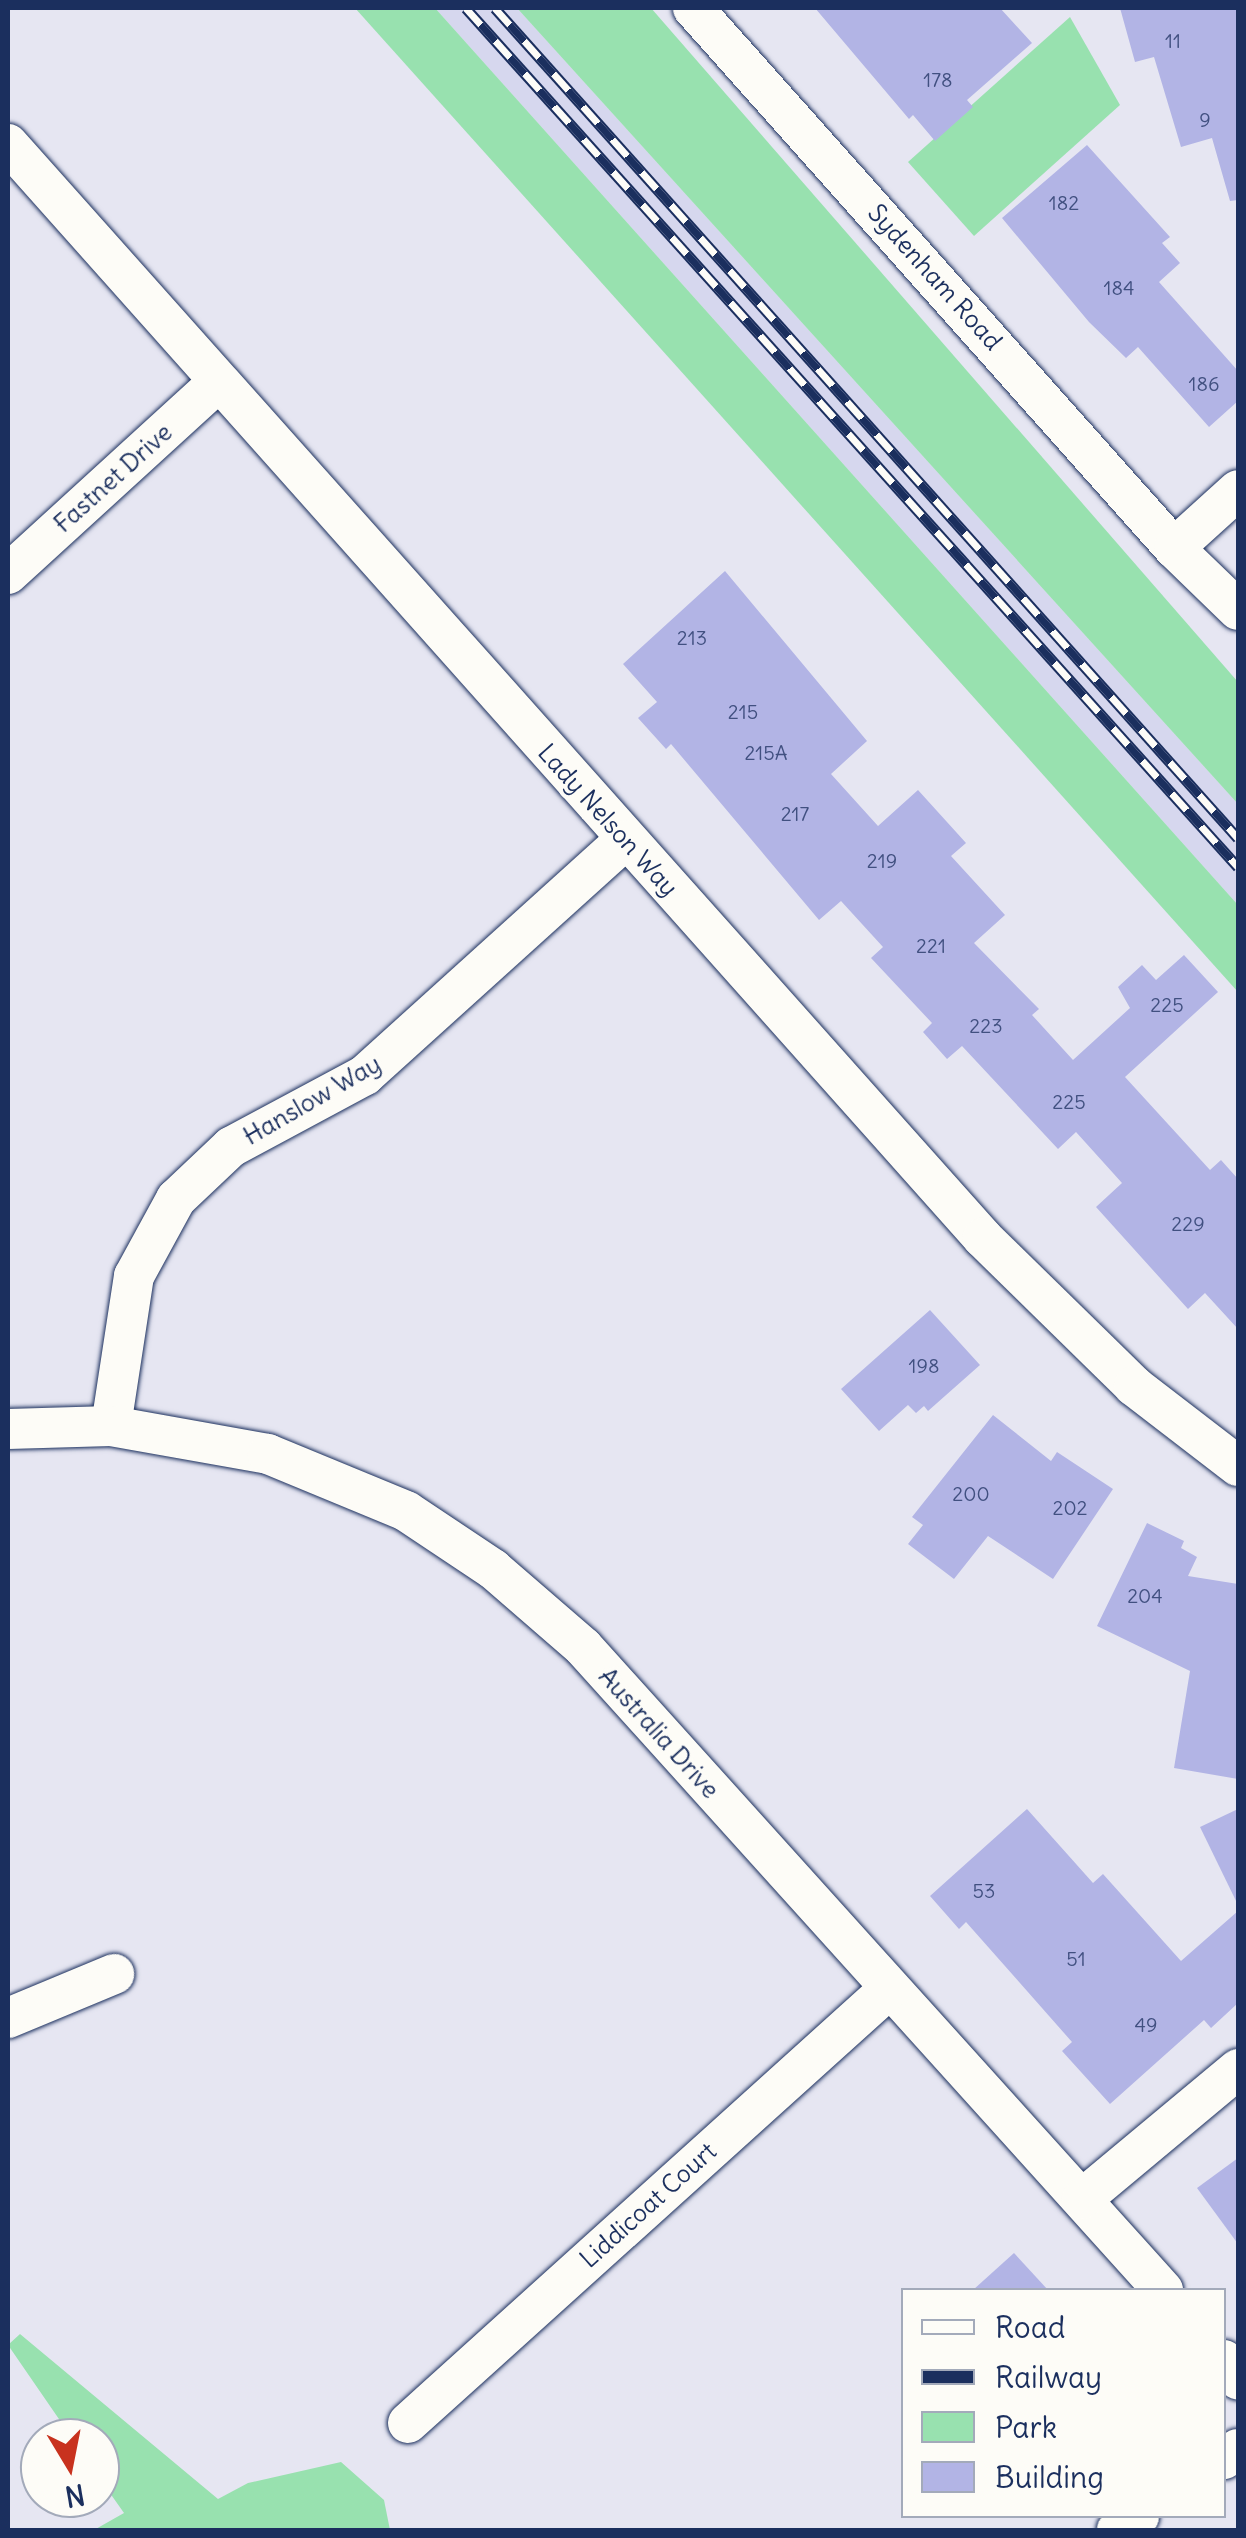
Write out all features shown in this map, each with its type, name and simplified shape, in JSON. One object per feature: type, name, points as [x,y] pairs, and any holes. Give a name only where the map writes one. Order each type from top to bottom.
[{"type":"street","name":"Sydenham Road","points":[[693,8],[1174,548],[1238,610]]},
{"type":"street","name":"Lady Nelson Way","points":[[8,144],[625,840],[1042,1299],[1134,1386],[1238,1466]]},
{"type":"street","name":"Fastnet Drive","points":[[8,574],[218,382]]},
{"type":"street","points":[[1174,548],[1238,490]]},
{"type":"street","name":"Sydenham Road","points":[[1174,548],[1238,638]]},
{"type":"street","name":"Hanslow Way","points":[[111,1426],[134,1276],[176,1199],[230,1147],[364,1075],[625,840]]},
{"type":"street","name":"Australia Drive","points":[[8,1430],[111,1426],[206,1439],[318,1471],[406,1511],[493,1568],[582,1647],[1161,2288]]},
{"type":"street","points":[[8,2018],[114,1974]]},
{"type":"street","name":"Liddicoat Court","points":[[408,2423],[889,1988]]},
{"type":"street","points":[[1082,2199],[1238,2070]]},
{"type":"shaded area","points":[[435,8],[517,8],[1238,804],[1238,905]]},
{"type":"green space","points":[[355,8],[435,8],[1238,905],[1238,992]]},
{"type":"green space","points":[[517,8],[651,8],[1238,682],[1238,804]]},
{"type":"green space","points":[[1070,17],[1120,105],[974,236],[908,162]]},
{"type":"green space","points":[[20,2334],[218,2499],[248,2483],[341,2462],[384,2500],[390,2530],[94,2530],[124,2513],[120,2507],[120,2418],[58,2418],[8,2345]]},
{"type":"building","points":[[815,8],[1000,8],[1032,43],[967,100],[973,107],[935,141],[913,115],[909,119]]},
{"type":"building","points":[[1120,8],[1238,8],[1238,200],[1230,201],[1212,138],[1181,147],[1154,57],[1135,62]]},
{"type":"building","points":[[1087,145],[1170,237],[1162,243],[1180,263],[1159,282],[1238,371],[1238,401],[1209,427],[1138,347],[1126,358],[1089,322],[1002,218]]},
{"type":"building","points":[[725,571],[867,741],[831,774],[878,826],[918,790],[966,843],[951,856],[1005,915],[974,943],[1039,1009],[1032,1015],[1073,1060],[1130,1008],[1118,987],[1142,965],[1156,980],[1184,955],[1218,992],[1125,1077],[1210,1170],[1221,1160],[1238,1179],[1238,1329],[1205,1293],[1188,1309],[1096,1207],[1122,1183],[1076,1132],[1058,1149],[962,1046],[947,1059],[923,1032],[932,1023],[871,958],[883,947],[841,901],[819,920],[671,744],[666,749],[638,718],[657,702],[623,664]]},
{"type":"building","points":[[930,1310],[980,1365],[928,1411],[924,1406],[916,1413],[908,1405],[879,1431],[841,1389]]},
{"type":"building","points":[[993,1415],[1051,1461],[1057,1452],[1113,1489],[1053,1579],[988,1536],[954,1579],[908,1544],[923,1525],[912,1517]]},
{"type":"building","points":[[1147,1523],[1184,1541],[1181,1548],[1197,1557],[1188,1576],[1238,1584],[1238,1779],[1174,1768],[1190,1671],[1097,1626]]},
{"type":"building","points":[[1027,1809],[1093,1883],[1103,1874],[1181,1961],[1238,1911],[1238,2003],[1211,2028],[1204,2020],[1110,2104],[1062,2051],[1072,2042],[966,1922],[959,1929],[930,1896]]},
{"type":"building","points":[[1238,1809],[1238,1905],[1200,1827]]},
{"type":"building","points":[[1238,2158],[1238,2244],[1197,2188]]},
{"type":"building","points":[[1014,2253],[1046,2288],[975,2288]]},
{"type":"railway","points":[[466,8],[1238,867]]},
{"type":"railway","points":[[495,8],[1238,838]]}]
